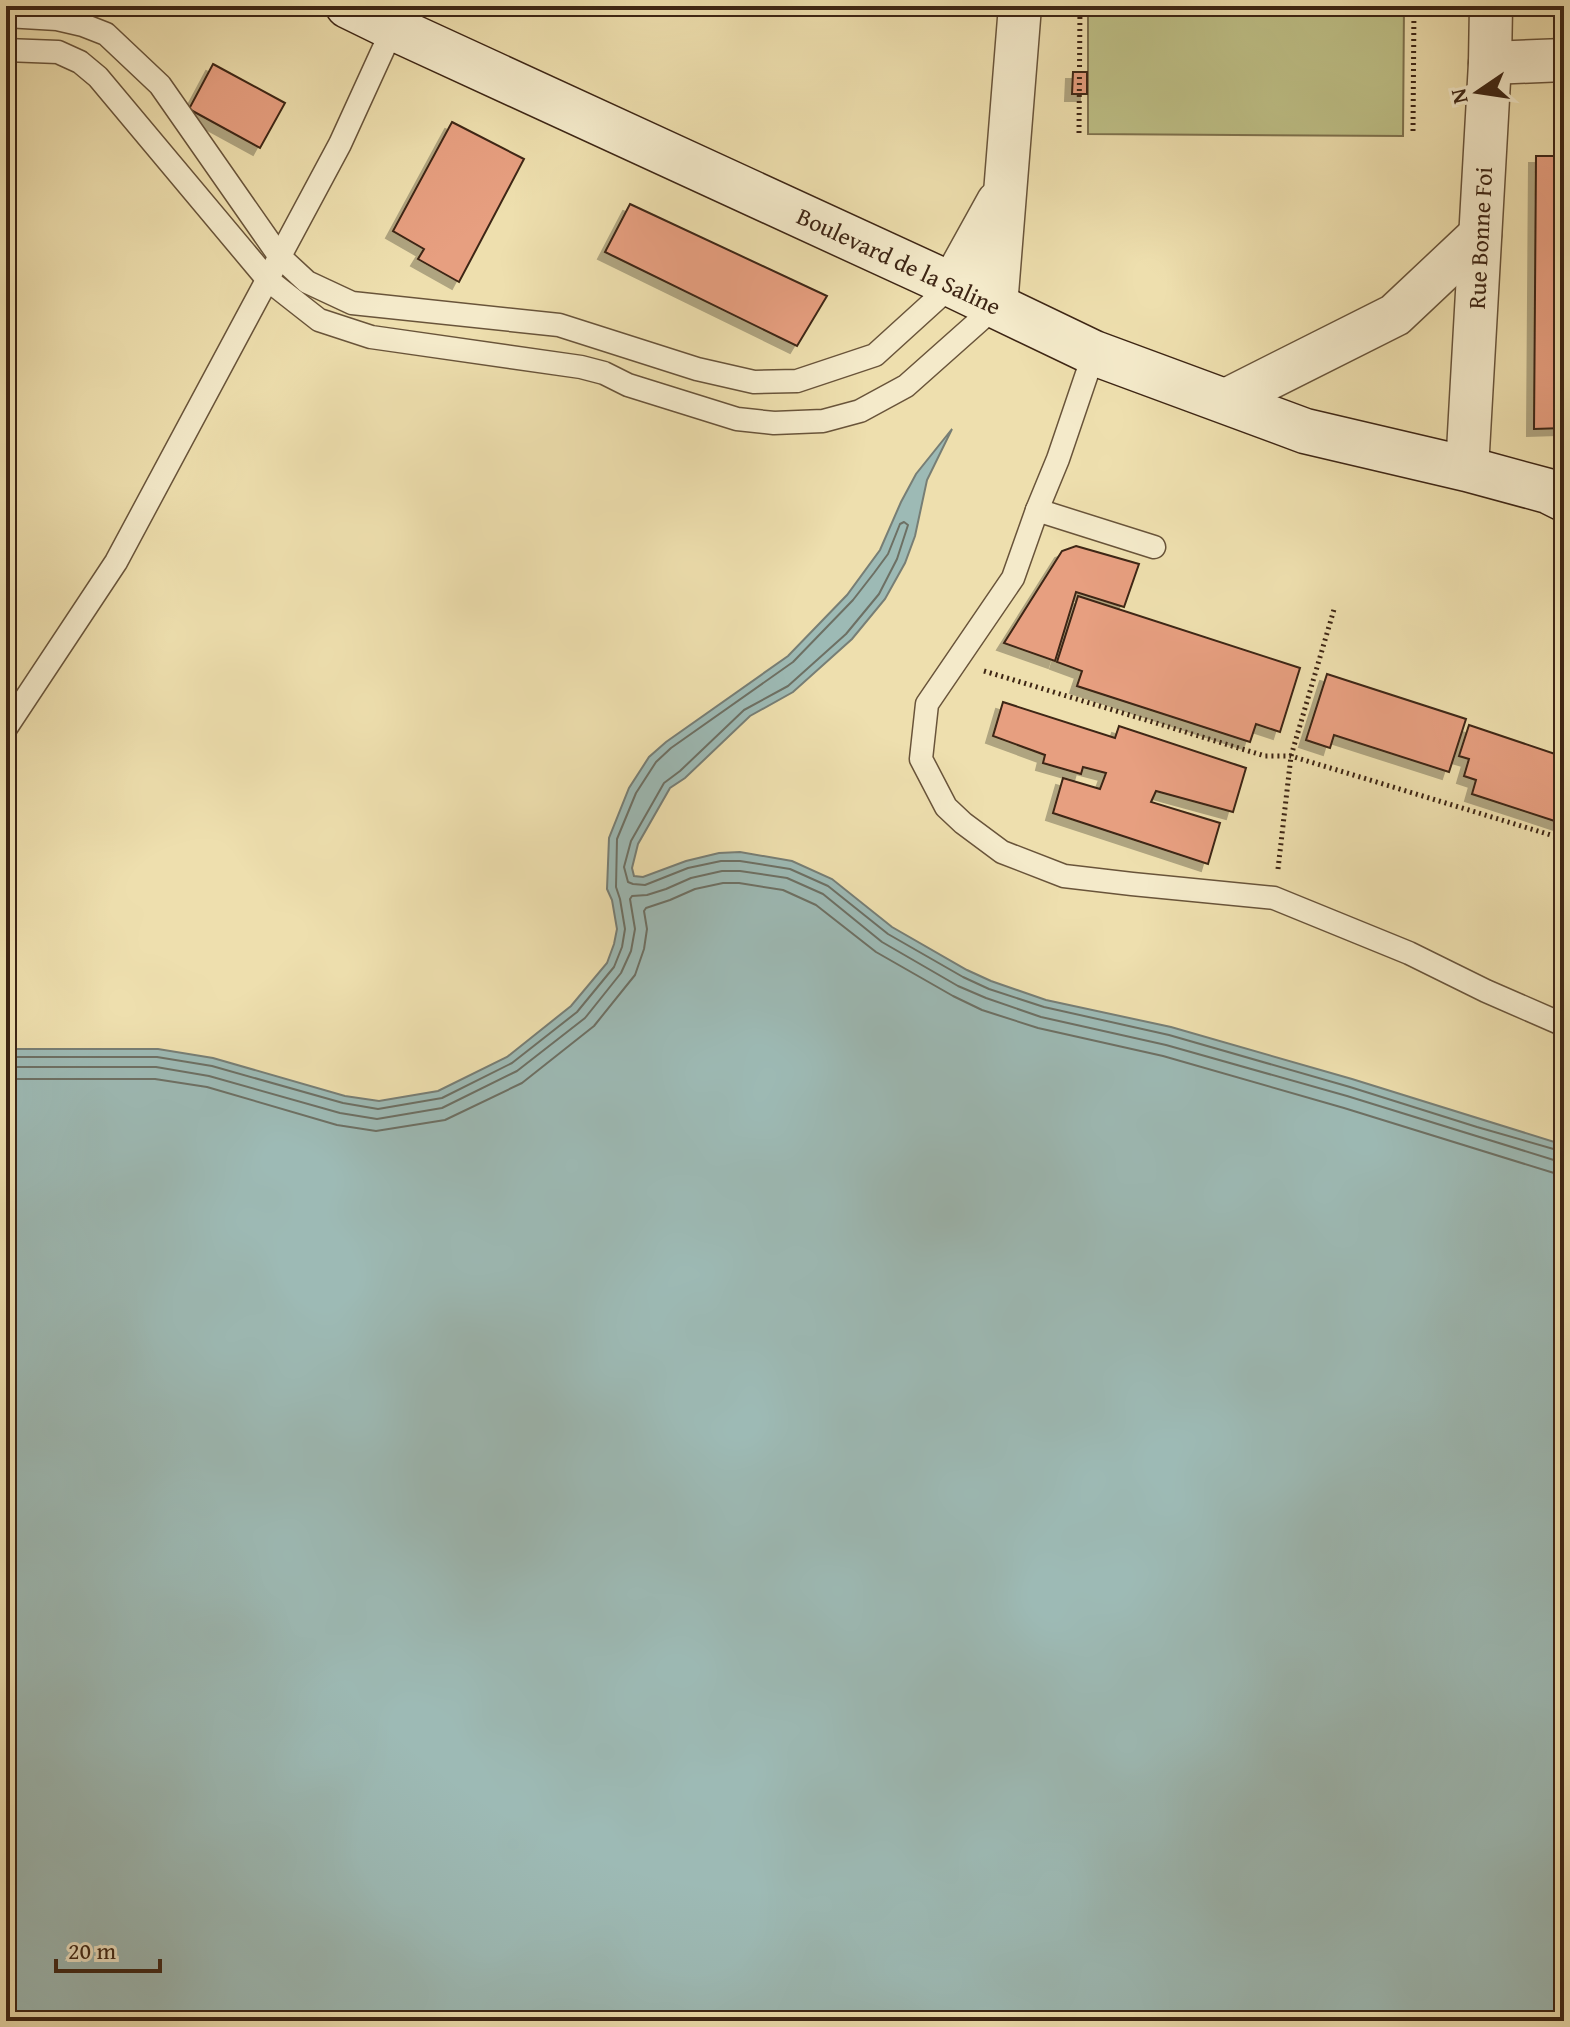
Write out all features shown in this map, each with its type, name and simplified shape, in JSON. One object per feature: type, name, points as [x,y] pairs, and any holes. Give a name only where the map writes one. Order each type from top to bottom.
[{"type":"main road","name":"Boulevard de la Saline","points":[[348,6],[1094,353],[1305,431],[1559,492]]},
{"type":"street","points":[[996,306],[1020,6]]},
{"type":"street","name":"Rue Bonne Foi","points":[[1467,469],[1491,6]]},
{"type":"street","points":[[1490,63],[1564,60]]},
{"type":"street","points":[[952,285],[1005,190]]},
{"type":"street","points":[[1224,401],[1395,315],[1480,235]]},
{"type":"lane","points":[[6,16],[57,19],[106,34],[160,85],[280,257],[307,282],[352,303],[559,325],[697,369],[754,382],[797,381],[875,355],[952,285]]},
{"type":"lane","points":[[6,728],[116,562],[340,144],[393,28]]},
{"type":"lane","points":[[6,50],[58,52],[80,62],[98,77],[268,280],[319,320],[371,337],[581,367],[737,419],[774,423],[823,421],[860,411],[906,386],[996,306]]},
{"type":"lane","points":[[1094,353],[1013,578],[927,704],[921,759],[946,807],[1002,852],[1064,876],[1274,898],[1409,953],[1564,1025]]},
{"type":"lane","points":[[1037,510],[1154,547]]},
{"type":"path","points":[[1079,133],[1080,6]]},
{"type":"path","points":[[1413,131],[1414,6]]},
{"type":"path","points":[[1274,898],[1291,756],[1335,606]]},
{"type":"path","points":[[956,663],[1265,756],[1291,756],[1564,839]]},
{"type":"green space","points":[[1088,6],[1404,6],[1403,136],[1088,134]]},
{"type":"water","points":[[952,429],[927,480],[915,536],[905,563],[885,599],[852,639],[793,692],[750,716],[685,778],[670,788],[638,844],[632,868],[634,876],[643,877],[719,853],[740,852],[792,861],[832,879],[892,927],[991,981],[1046,1000],[1171,1027],[1564,1145],[1564,2021],[6,2021],[6,1049],[158,1049],[213,1058],[345,1096],[379,1101],[438,1091],[507,1057],[571,1006],[607,963],[617,929],[607,889],[609,838],[629,788],[649,757],[788,656],[847,595],[880,550],[916,474]]},
{"type":"building","points":[[213,64],[285,103],[260,148],[189,109]]},
{"type":"building","points":[[1073,72],[1087,72],[1087,94],[1072,94]]},
{"type":"building","points":[[452,122],[524,159],[459,282],[418,259],[424,249],[393,231]]},
{"type":"building","points":[[1536,156],[1564,156],[1564,428],[1534,429]]},
{"type":"building","points":[[630,204],[827,296],[797,346],[605,252]]},
{"type":"building","points":[[1076,546],[1139,564],[1124,607],[1076,592],[1055,661],[1004,643],[1062,551]]},
{"type":"building","points":[[1078,596],[1300,668],[1280,732],[1256,724],[1250,742],[1077,686],[1082,671],[1057,662]]},
{"type":"building","points":[[1327,674],[1466,719],[1449,772],[1334,735],[1330,748],[1306,740]]},
{"type":"building","points":[[1003,702],[1115,738],[1119,726],[1246,768],[1233,812],[1156,791],[1151,802],[1220,823],[1208,864],[1053,813],[1063,778],[1100,789],[1106,773],[1083,767],[1081,774],[1043,763],[1045,755],[993,736]]},
{"type":"building","points":[[1469,725],[1564,757],[1564,824],[1472,794],[1476,780],[1464,776],[1469,759],[1459,756]]}]
